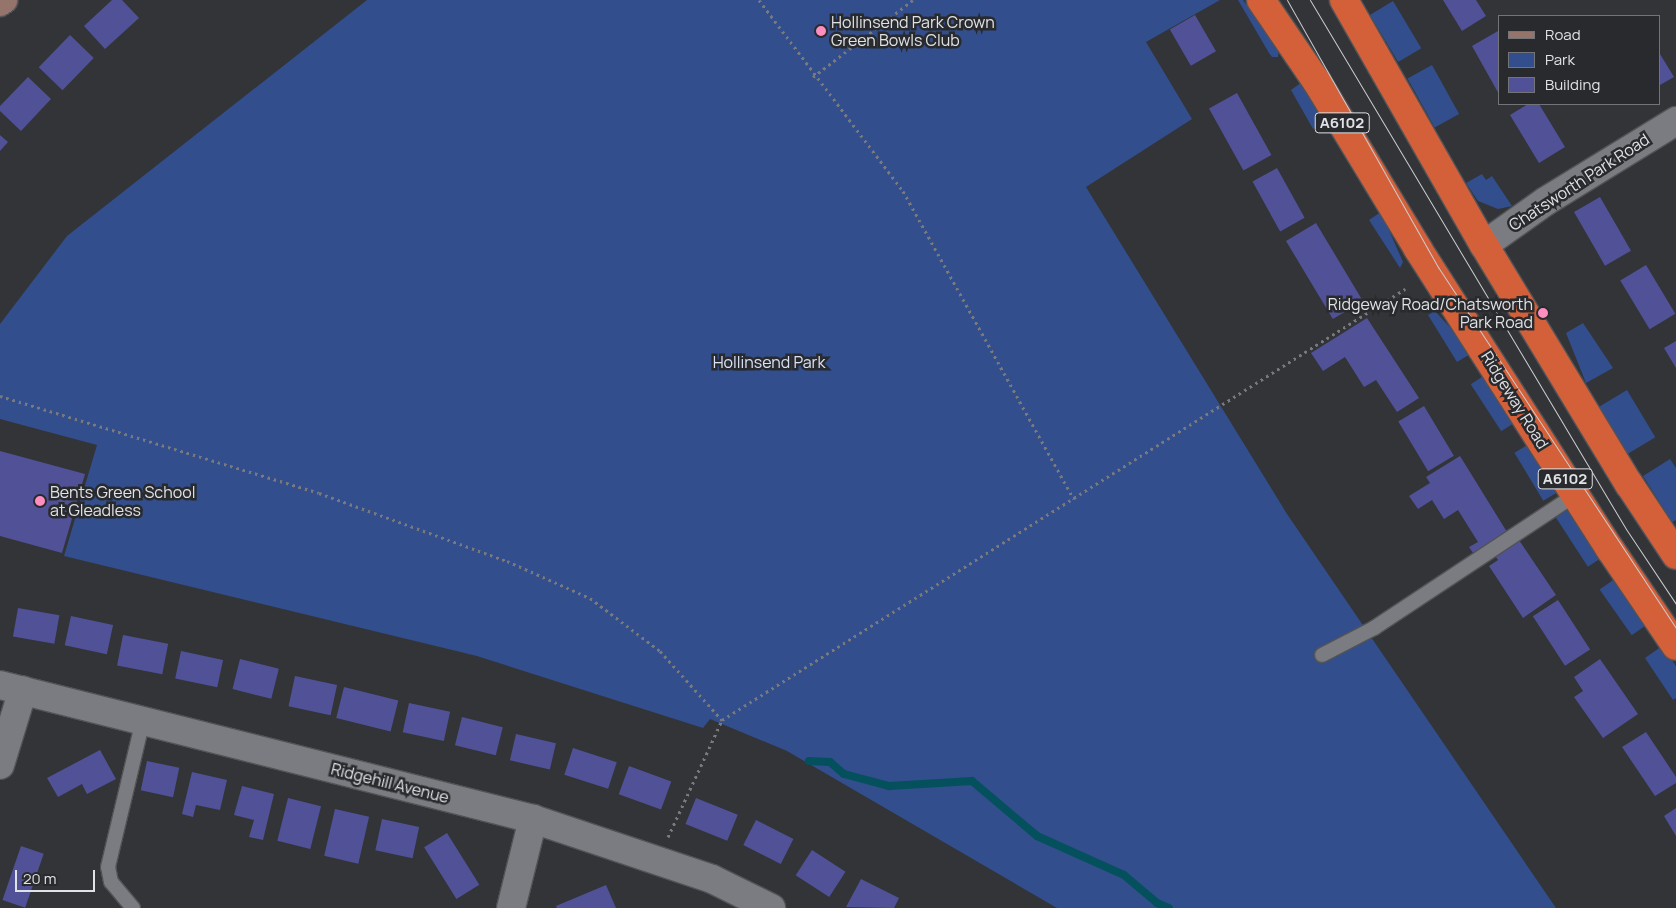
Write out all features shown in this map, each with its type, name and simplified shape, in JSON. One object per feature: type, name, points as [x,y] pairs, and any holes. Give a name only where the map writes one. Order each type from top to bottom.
[{"type":"highway","name":"Ridgeway Road","points":[[1261,0],[1317,82],[1423,257],[1575,495],[1676,646]]},
{"type":"highway","name":"A6102","points":[[1344,0],[1484,245],[1629,484],[1676,555]]},
{"type":"street","name":"Chatsworth Park Road","points":[[1484,245],[1546,201],[1676,121]]},
{"type":"street","name":"Ridgehill Avenue","points":[[11,688],[533,819],[712,879],[771,908]]},
{"type":"street","points":[[0,765],[11,688]]},
{"type":"street","points":[[511,908],[533,819]]},
{"type":"lane","points":[[1322,655],[1374,628],[1575,495]]},
{"type":"lane","points":[[133,908],[111,882],[108,867],[143,720]]},
{"type":"path","points":[[759,0],[813,77],[902,191],[1074,499]]},
{"type":"path","points":[[813,77],[913,0]]},
{"type":"path","points":[[659,860],[674,821],[722,720],[1405,289]]},
{"type":"path","points":[[0,396],[319,493],[507,561],[573,590],[590,598],[660,651],[722,720]]},
{"type":"green space","name":"Hollinsend Park","points":[[367,0],[1220,0],[1146,42],[1192,119],[1086,187],[1287,514],[1556,908],[1057,908],[787,751],[710,719],[703,728],[477,656],[64,556],[97,445],[0,419],[0,324],[67,236]]},
{"type":"green space","points":[[1238,0],[1243,0],[1279,49],[1278,57],[1272,57],[1269,53]]},
{"type":"green space","points":[[1393,1],[1421,48],[1398,62],[1370,15]]},
{"type":"green space","points":[[1432,65],[1459,114],[1435,128],[1408,79]]},
{"type":"green space","points":[[1302,82],[1326,119],[1313,129],[1291,90]]},
{"type":"green space","points":[[1482,174],[1486,180],[1492,176],[1512,206],[1498,209],[1478,201],[1466,183]]},
{"type":"green space","points":[[1381,212],[1403,262],[1400,268],[1369,220]]},
{"type":"green space","points":[[1435,311],[1472,353],[1457,362],[1428,315]]},
{"type":"green space","points":[[1583,323],[1613,368],[1586,383],[1566,333]]},
{"type":"green space","points":[[1485,375],[1515,422],[1501,431],[1471,384]]},
{"type":"green space","points":[[1627,390],[1655,437],[1627,454],[1599,407]]},
{"type":"green space","points":[[1529,444],[1558,492],[1543,501],[1514,453]]},
{"type":"green space","points":[[1670,459],[1676,468],[1676,520],[1672,522],[1643,476]]},
{"type":"green space","points":[[1570,508],[1602,557],[1588,567],[1556,517]]},
{"type":"green space","points":[[1616,578],[1648,624],[1632,635],[1600,589]]},
{"type":"green space","points":[[1662,646],[1676,666],[1676,698],[1673,700],[1645,658]]},
{"type":"building","points":[[112,0],[122,0],[139,18],[105,49],[84,26]]},
{"type":"building","points":[[1443,0],[1476,0],[1486,16],[1462,31]]},
{"type":"building","points":[[1195,15],[1216,51],[1191,66],[1170,30]]},
{"type":"building","points":[[1498,31],[1498,92],[1472,46]]},
{"type":"building","points":[[70,35],[94,58],[62,90],[39,67]]},
{"type":"building","points":[[1661,56],[1674,77],[1661,84]]},
{"type":"building","points":[[28,77],[51,99],[21,131],[0,111],[0,106]]},
{"type":"building","points":[[1237,93],[1271,155],[1243,171],[1209,109]]},
{"type":"building","points":[[1526,105],[1540,105],[1565,147],[1539,163],[1510,115]]},
{"type":"building","points":[[0,135],[8,142],[0,151]]},
{"type":"building","points":[[1277,168],[1305,218],[1280,231],[1253,182]]},
{"type":"building","points":[[1600,197],[1631,251],[1605,266],[1574,212]]},
{"type":"building","points":[[1316,223],[1363,301],[1333,319],[1286,241]]},
{"type":"building","points":[[1646,265],[1675,314],[1650,329],[1620,280]]},
{"type":"building","points":[[1367,318],[1419,398],[1397,412],[1376,380],[1364,387],[1345,357],[1323,371],[1311,353]]},
{"type":"building","points":[[1676,341],[1676,368],[1664,348]]},
{"type":"building","points":[[1424,406],[1454,456],[1428,471],[1398,421]]},
{"type":"building","name":"Bents Green School at Gleadless","points":[[0,451],[85,474],[62,553],[0,536]]},
{"type":"building","points":[[1460,456],[1507,532],[1473,553],[1469,547],[1478,542],[1458,510],[1444,519],[1432,500],[1418,509],[1409,496],[1430,483],[1426,477]]},
{"type":"building","points":[[1517,537],[1556,595],[1523,618],[1489,566],[1498,560],[1493,553]]},
{"type":"building","points":[[1558,600],[1590,649],[1565,666],[1533,616]]},
{"type":"building","points":[[18,608],[59,615],[54,644],[13,637]]},
{"type":"building","points":[[71,616],[113,625],[107,654],[65,645]]},
{"type":"building","points":[[123,635],[168,644],[162,674],[117,665]]},
{"type":"building","points":[[181,651],[223,660],[217,687],[175,678]]},
{"type":"building","points":[[240,659],[279,669],[271,699],[233,689]]},
{"type":"building","points":[[1600,659],[1638,714],[1603,738],[1574,697],[1583,691],[1574,677]]},
{"type":"building","points":[[295,676],[337,685],[331,715],[289,706]]},
{"type":"building","points":[[344,687],[398,701],[391,732],[336,718]]},
{"type":"building","points":[[409,703],[450,712],[444,741],[403,732]]},
{"type":"building","points":[[462,717],[503,727],[496,755],[455,745]]},
{"type":"building","points":[[1646,732],[1676,777],[1676,783],[1655,796],[1622,747]]},
{"type":"building","points":[[516,734],[556,743],[550,770],[510,760]]},
{"type":"building","points":[[573,748],[617,762],[608,789],[564,775]]},
{"type":"building","points":[[100,750],[116,779],[87,794],[82,784],[58,797],[47,778]]},
{"type":"building","points":[[147,761],[179,768],[173,797],[141,790]]},
{"type":"building","points":[[629,766],[671,781],[661,810],[619,794]]},
{"type":"building","points":[[192,772],[227,780],[220,810],[196,805],[193,817],[182,814]]},
{"type":"building","points":[[242,786],[274,794],[263,840],[249,837],[254,820],[234,815]]},
{"type":"building","points":[[288,798],[321,806],[310,849],[277,841]]},
{"type":"building","points":[[696,798],[738,815],[727,841],[686,824]]},
{"type":"building","points":[[1676,808],[1676,836],[1664,816]]},
{"type":"building","points":[[335,809],[369,817],[358,864],[324,856]]},
{"type":"building","points":[[382,819],[419,827],[413,858],[375,850]]},
{"type":"building","points":[[756,820],[793,839],[781,864],[743,845]]},
{"type":"building","points":[[447,833],[479,885],[456,899],[424,847]]},
{"type":"building","points":[[21,846],[44,854],[25,908],[2,900]]},
{"type":"building","points":[[812,850],[846,872],[829,897],[796,875]]},
{"type":"building","points":[[861,879],[899,898],[894,908],[846,907]]},
{"type":"building","points":[[606,885],[616,908],[557,908],[556,906]]},
{"type":"waterway","points":[[809,761],[830,762],[844,774],[889,786],[972,781],[1037,836],[1124,875],[1157,903],[1169,908]]},
{"type":"tram line","points":[[1287,0],[1438,267],[1676,628]]},
{"type":"tram line","points":[[1310,0],[1626,529],[1676,604]]},
{"type":"place","name":"Hollinsend Park Crown Green Bowls Club","points":[[821,31]]},
{"type":"place","name":"Ridgeway Road/Chatsworth Park Road","points":[[1543,313]]},
{"type":"place","name":"Bents Green School at Gleadless","points":[[40,501]]}]
